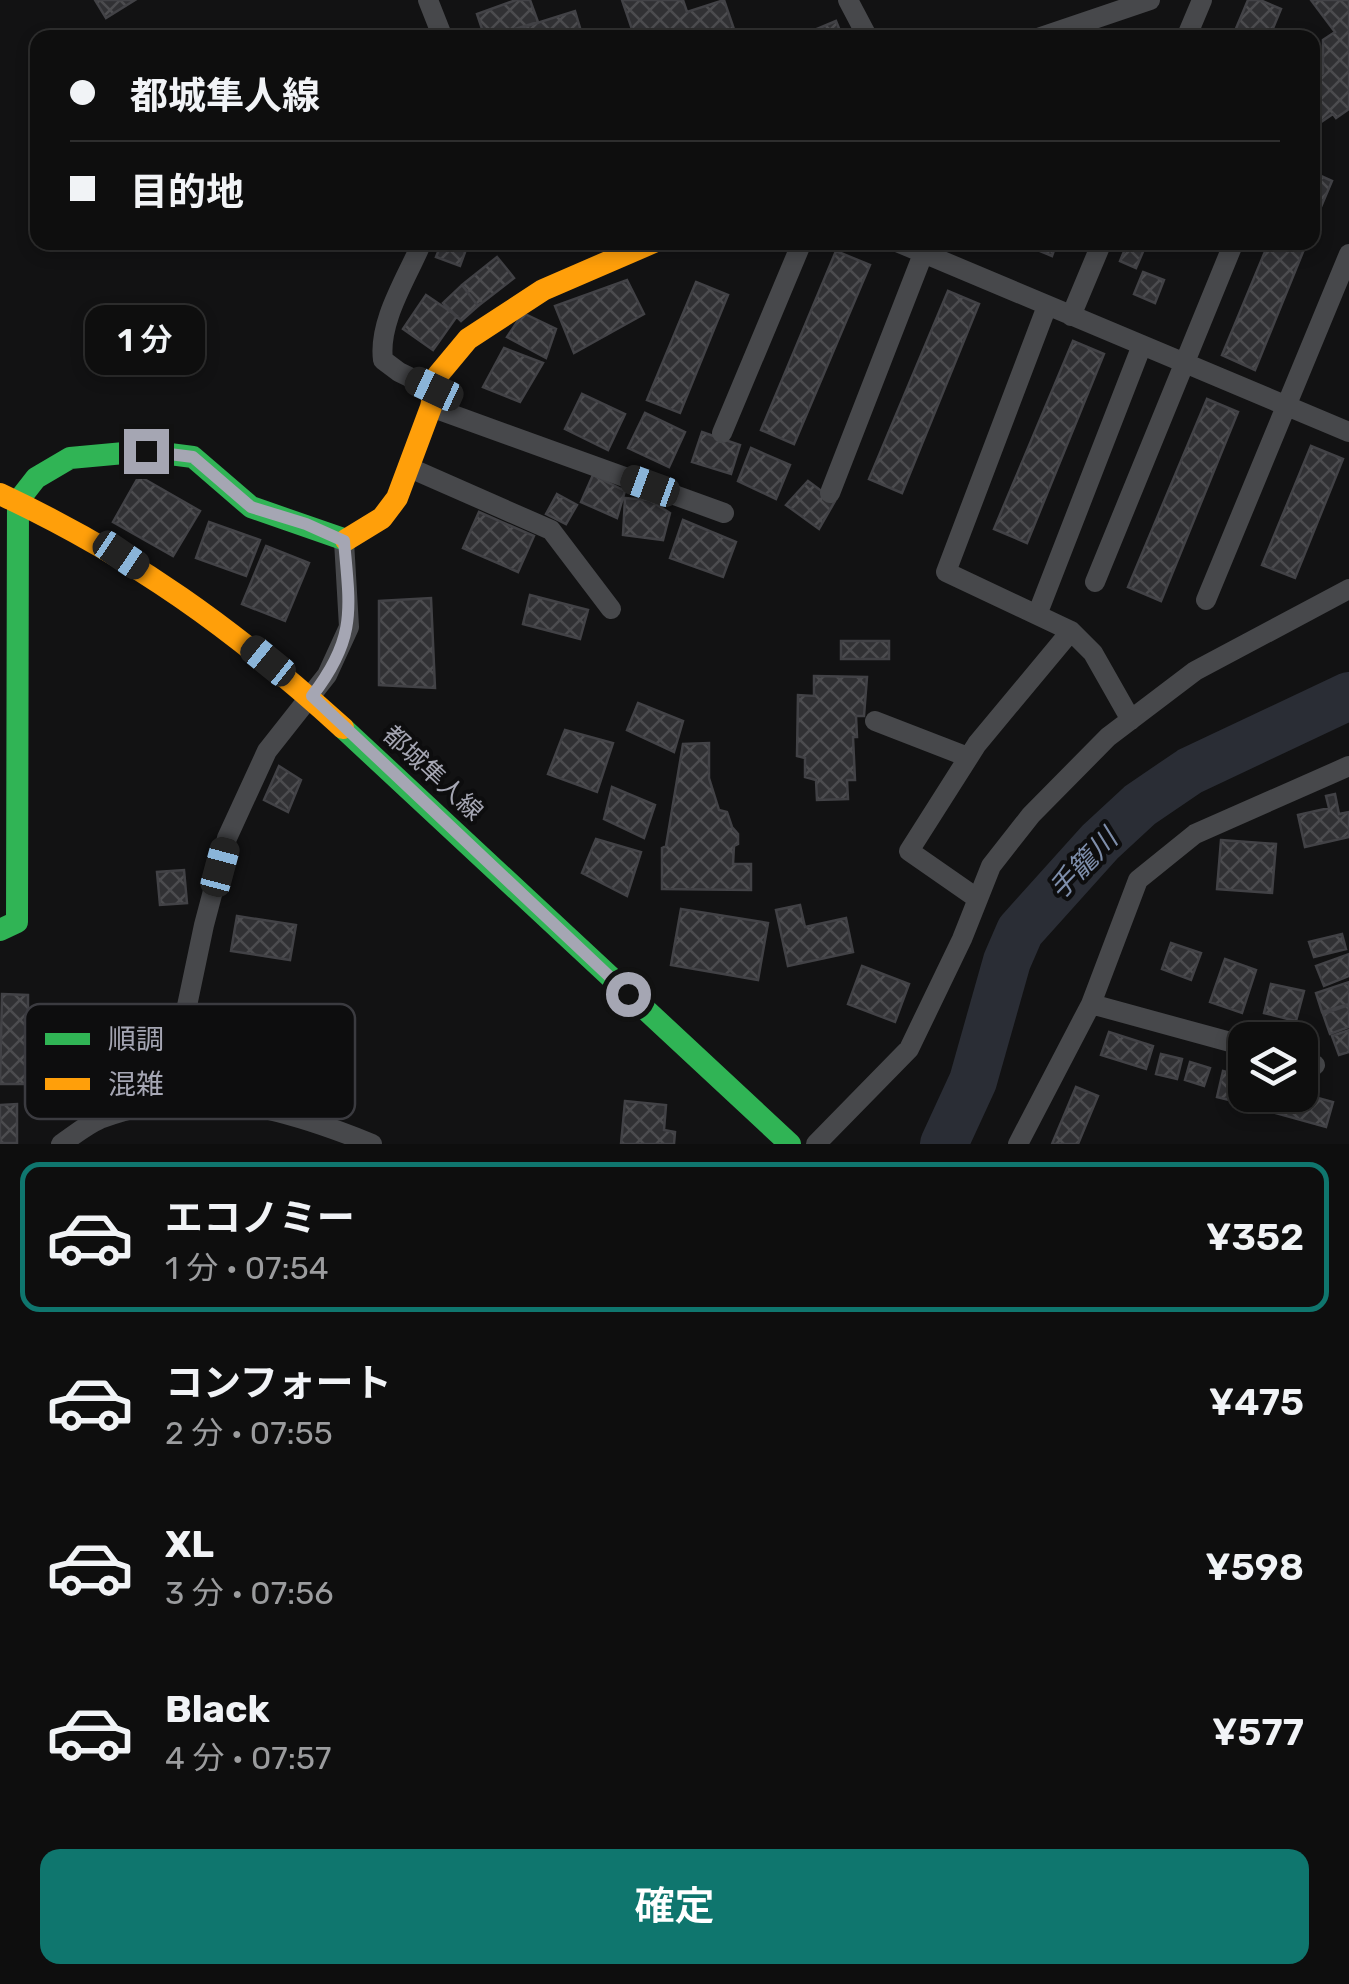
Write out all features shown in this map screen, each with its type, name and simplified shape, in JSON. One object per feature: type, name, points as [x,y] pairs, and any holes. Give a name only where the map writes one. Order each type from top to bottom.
[{"type":"street","points":[[428,0],[439,30]]},
{"type":"street","points":[[848,0],[864,30]]},
{"type":"street","points":[[1064,30],[1150,0]]},
{"type":"street","points":[[1189,30],[1202,0]]},
{"type":"street","points":[[419,250],[391,313],[381,346],[383,360],[432,398],[724,513]]},
{"type":"street","points":[[344,541],[382,518],[398,498],[438,375],[468,338],[543,290],[636,250]]},
{"type":"street","points":[[722,434],[799,250]]},
{"type":"street","points":[[915,250],[1349,432]]},
{"type":"street","points":[[1072,316],[1099,250]]},
{"type":"street","points":[[1095,582],[1231,250]]},
{"type":"street","points":[[830,493],[924,254]]},
{"type":"street","points":[[1206,600],[1349,254]]},
{"type":"street","points":[[1047,306],[946,572],[1071,632],[1092,652],[1131,720]]},
{"type":"street","points":[[1037,615],[1142,346]]},
{"type":"street","points":[[0,930],[17,922],[9,498],[70,458],[146,451],[193,457],[251,507],[344,541]]},
{"type":"street","points":[[410,468],[552,530],[610,609]]},
{"type":"street","name":"都城隼人線","points":[[9,498],[121,555],[208,614],[312,696],[790,1144]]},
{"type":"street","points":[[187,1004],[227,838],[268,750],[328,675],[349,627],[344,541]]},
{"type":"street","points":[[816,1144],[908,1049],[962,939],[991,866],[1032,815],[1108,737],[1196,671],[1349,589]]},
{"type":"street","points":[[978,899],[909,850],[968,758],[1071,632]]},
{"type":"street","points":[[874,721],[968,758]]},
{"type":"street","points":[[1018,1144],[1092,1004],[1138,880],[1196,834],[1349,766]]},
{"type":"street","points":[[1092,1004],[1228,1041]]},
{"type":"street","points":[[61,1144],[102,1119]]},
{"type":"street","points":[[304,1119],[372,1144]]},
{"type":"building","points":[[95,0],[135,0],[106,18]]},
{"type":"building","points":[[516,0],[530,0],[538,22],[512,30],[482,30],[477,14]]},
{"type":"building","points":[[622,0],[683,0],[687,12],[724,0],[734,30],[632,30]]},
{"type":"building","points":[[1248,0],[1260,0],[1281,9],[1272,30],[1235,30]]},
{"type":"building","points":[[1311,0],[1349,0],[1349,109],[1321,122],[1323,40],[1335,32]]},
{"type":"building","points":[[575,11],[581,30],[525,30],[524,27]]},
{"type":"building","points":[[836,21],[840,30],[814,30]]},
{"type":"building","points":[[1320,176],[1332,181],[1320,209]]},
{"type":"building","points":[[439,250],[466,250],[460,266],[436,257]]},
{"type":"building","points":[[1125,250],[1144,250],[1136,268],[1120,261]]},
{"type":"building","points":[[1266,250],[1304,250],[1255,370],[1222,355]]},
{"type":"building","points":[[836,251],[870,265],[794,444],[761,430]]},
{"type":"building","points":[[497,257],[514,278],[478,306],[462,285]]},
{"type":"building","points":[[1143,272],[1164,280],[1155,303],[1134,294]]},
{"type":"building","points":[[627,280],[644,314],[574,353],[555,306]]},
{"type":"building","points":[[696,282],[728,295],[680,413],[647,400]]},
{"type":"building","points":[[462,285],[478,306],[461,321],[443,303]]},
{"type":"building","points":[[948,291],[979,304],[902,493],[869,479]]},
{"type":"building","points":[[426,295],[457,316],[433,350],[403,329]]},
{"type":"building","points":[[523,313],[556,329],[546,358],[507,337]]},
{"type":"building","points":[[1073,341],[1104,354],[1027,543],[994,529]]},
{"type":"building","points":[[504,348],[543,363],[520,402],[483,387]]},
{"type":"building","points":[[582,394],[625,414],[608,450],[565,429]]},
{"type":"building","points":[[1207,399],[1238,412],[1161,601],[1128,587]]},
{"type":"building","points":[[645,413],[685,432],[669,467],[628,448]]},
{"type":"building","points":[[702,432],[740,445],[731,474],[692,462]]},
{"type":"building","points":[[1311,446],[1343,459],[1295,578],[1262,565]]},
{"type":"building","points":[[751,448],[790,465],[776,499],[738,481]]},
{"type":"building","points":[[593,475],[625,491],[617,518],[581,502]]},
{"type":"building","points":[[139,476],[200,511],[173,556],[113,522]]},
{"type":"building","points":[[808,481],[835,501],[819,529],[786,505]]},
{"type":"building","points":[[557,494],[577,505],[566,524],[546,514]]},
{"type":"building","points":[[625,498],[649,500],[670,513],[663,540],[623,535]]},
{"type":"building","points":[[479,512],[534,536],[518,572],[463,548]]},
{"type":"building","points":[[683,520],[736,542],[723,577],[670,558]]},
{"type":"building","points":[[209,522],[260,540],[246,576],[196,558]]},
{"type":"building","points":[[266,546],[309,563],[285,621],[242,604]]},
{"type":"building","points":[[530,595],[588,610],[580,639],[523,624]]},
{"type":"building","points":[[431,598],[435,688],[379,685],[379,601]]},
{"type":"building","points":[[841,641],[889,641],[889,659],[841,659]]},
{"type":"building","points":[[814,676],[867,677],[864,716],[856,716],[855,780],[847,780],[848,799],[817,800],[816,780],[805,777],[805,758],[797,756],[798,695],[814,696]]},
{"type":"building","points":[[638,703],[683,721],[674,752],[627,730]]},
{"type":"building","points":[[565,730],[613,743],[597,792],[548,774]]},
{"type":"building","points":[[709,743],[709,778],[719,810],[727,812],[738,834],[733,864],[751,864],[751,890],[662,889],[662,848],[666,846],[683,744]]},
{"type":"building","points":[[279,766],[301,780],[288,812],[264,800]]},
{"type":"building","points":[[612,787],[655,805],[644,838],[604,819]]},
{"type":"building","points":[[1335,794],[1339,814],[1349,812],[1349,837],[1305,847],[1298,815],[1329,808],[1326,796]]},
{"type":"building","points":[[596,839],[641,852],[627,896],[582,873]]},
{"type":"building","points":[[1221,840],[1276,844],[1272,893],[1217,889]]},
{"type":"building","points":[[184,870],[187,903],[160,905],[157,872]]},
{"type":"building","points":[[800,905],[805,927],[846,918],[853,952],[788,966],[776,910]]},
{"type":"building","points":[[681,909],[768,923],[758,980],[671,965]]},
{"type":"building","points":[[237,916],[296,925],[290,960],[231,951]]},
{"type":"building","points":[[1342,934],[1346,949],[1314,957],[1309,942]]},
{"type":"building","points":[[1171,943],[1201,953],[1191,980],[1162,969]]},
{"type":"building","points":[[1349,954],[1349,976],[1324,986],[1316,966]]},
{"type":"building","points":[[1225,959],[1256,970],[1242,1013],[1210,1002]]},
{"type":"building","points":[[862,966],[909,984],[895,1022],[848,1004]]},
{"type":"building","points":[[1349,982],[1349,1004],[1322,1012],[1316,993]]},
{"type":"building","points":[[1271,984],[1304,991],[1296,1021],[1264,1013]]},
{"type":"building","points":[[2,994],[28,995],[25,1084],[0,1084]]},
{"type":"building","points":[[1349,1005],[1349,1027],[1330,1034],[1323,1014]]},
{"type":"building","points":[[1349,1030],[1349,1052],[1339,1055],[1332,1036]]},
{"type":"building","points":[[1109,1032],[1153,1046],[1146,1069],[1101,1055]]},
{"type":"building","points":[[1161,1054],[1182,1059],[1177,1079],[1156,1074]]},
{"type":"building","points":[[1190,1062],[1210,1068],[1204,1086],[1185,1080]]},
{"type":"building","points":[[1223,1071],[1228,1072],[1228,1100],[1217,1097]]},
{"type":"building","points":[[1076,1087],[1098,1096],[1078,1144],[1052,1144]]},
{"type":"building","points":[[1318,1098],[1333,1102],[1326,1127],[1272,1112],[1318,1112]]},
{"type":"building","points":[[625,1101],[666,1105],[664,1130],[675,1132],[674,1144],[621,1144]]},
{"type":"building","points":[[17,1104],[17,1143],[0,1143],[0,1105]]},
{"type":"waterway","name":"手籠川","points":[[944,1144],[973,1081],[1007,961],[1020,931],[1100,842],[1140,805],[1190,771],[1349,696]]},
{"type":"traffic: fast","points":[[0,930],[17,922],[18,501],[36,478],[70,458],[146,451],[193,457],[251,507],[346,540]]},
{"type":"traffic: fast","points":[[343,728],[790,1144]]},
{"type":"traffic: slow","points":[[346,540],[382,518],[397,498],[431,407],[438,375],[468,339],[543,290],[636,250]]},
{"type":"traffic: slow","points":[[0,494],[95,543],[181,598],[262,659],[343,728]]},
{"type":"route","points":[[146,451],[193,457],[251,507],[344,541],[349,627],[328,675],[312,696],[628,994]]}]
